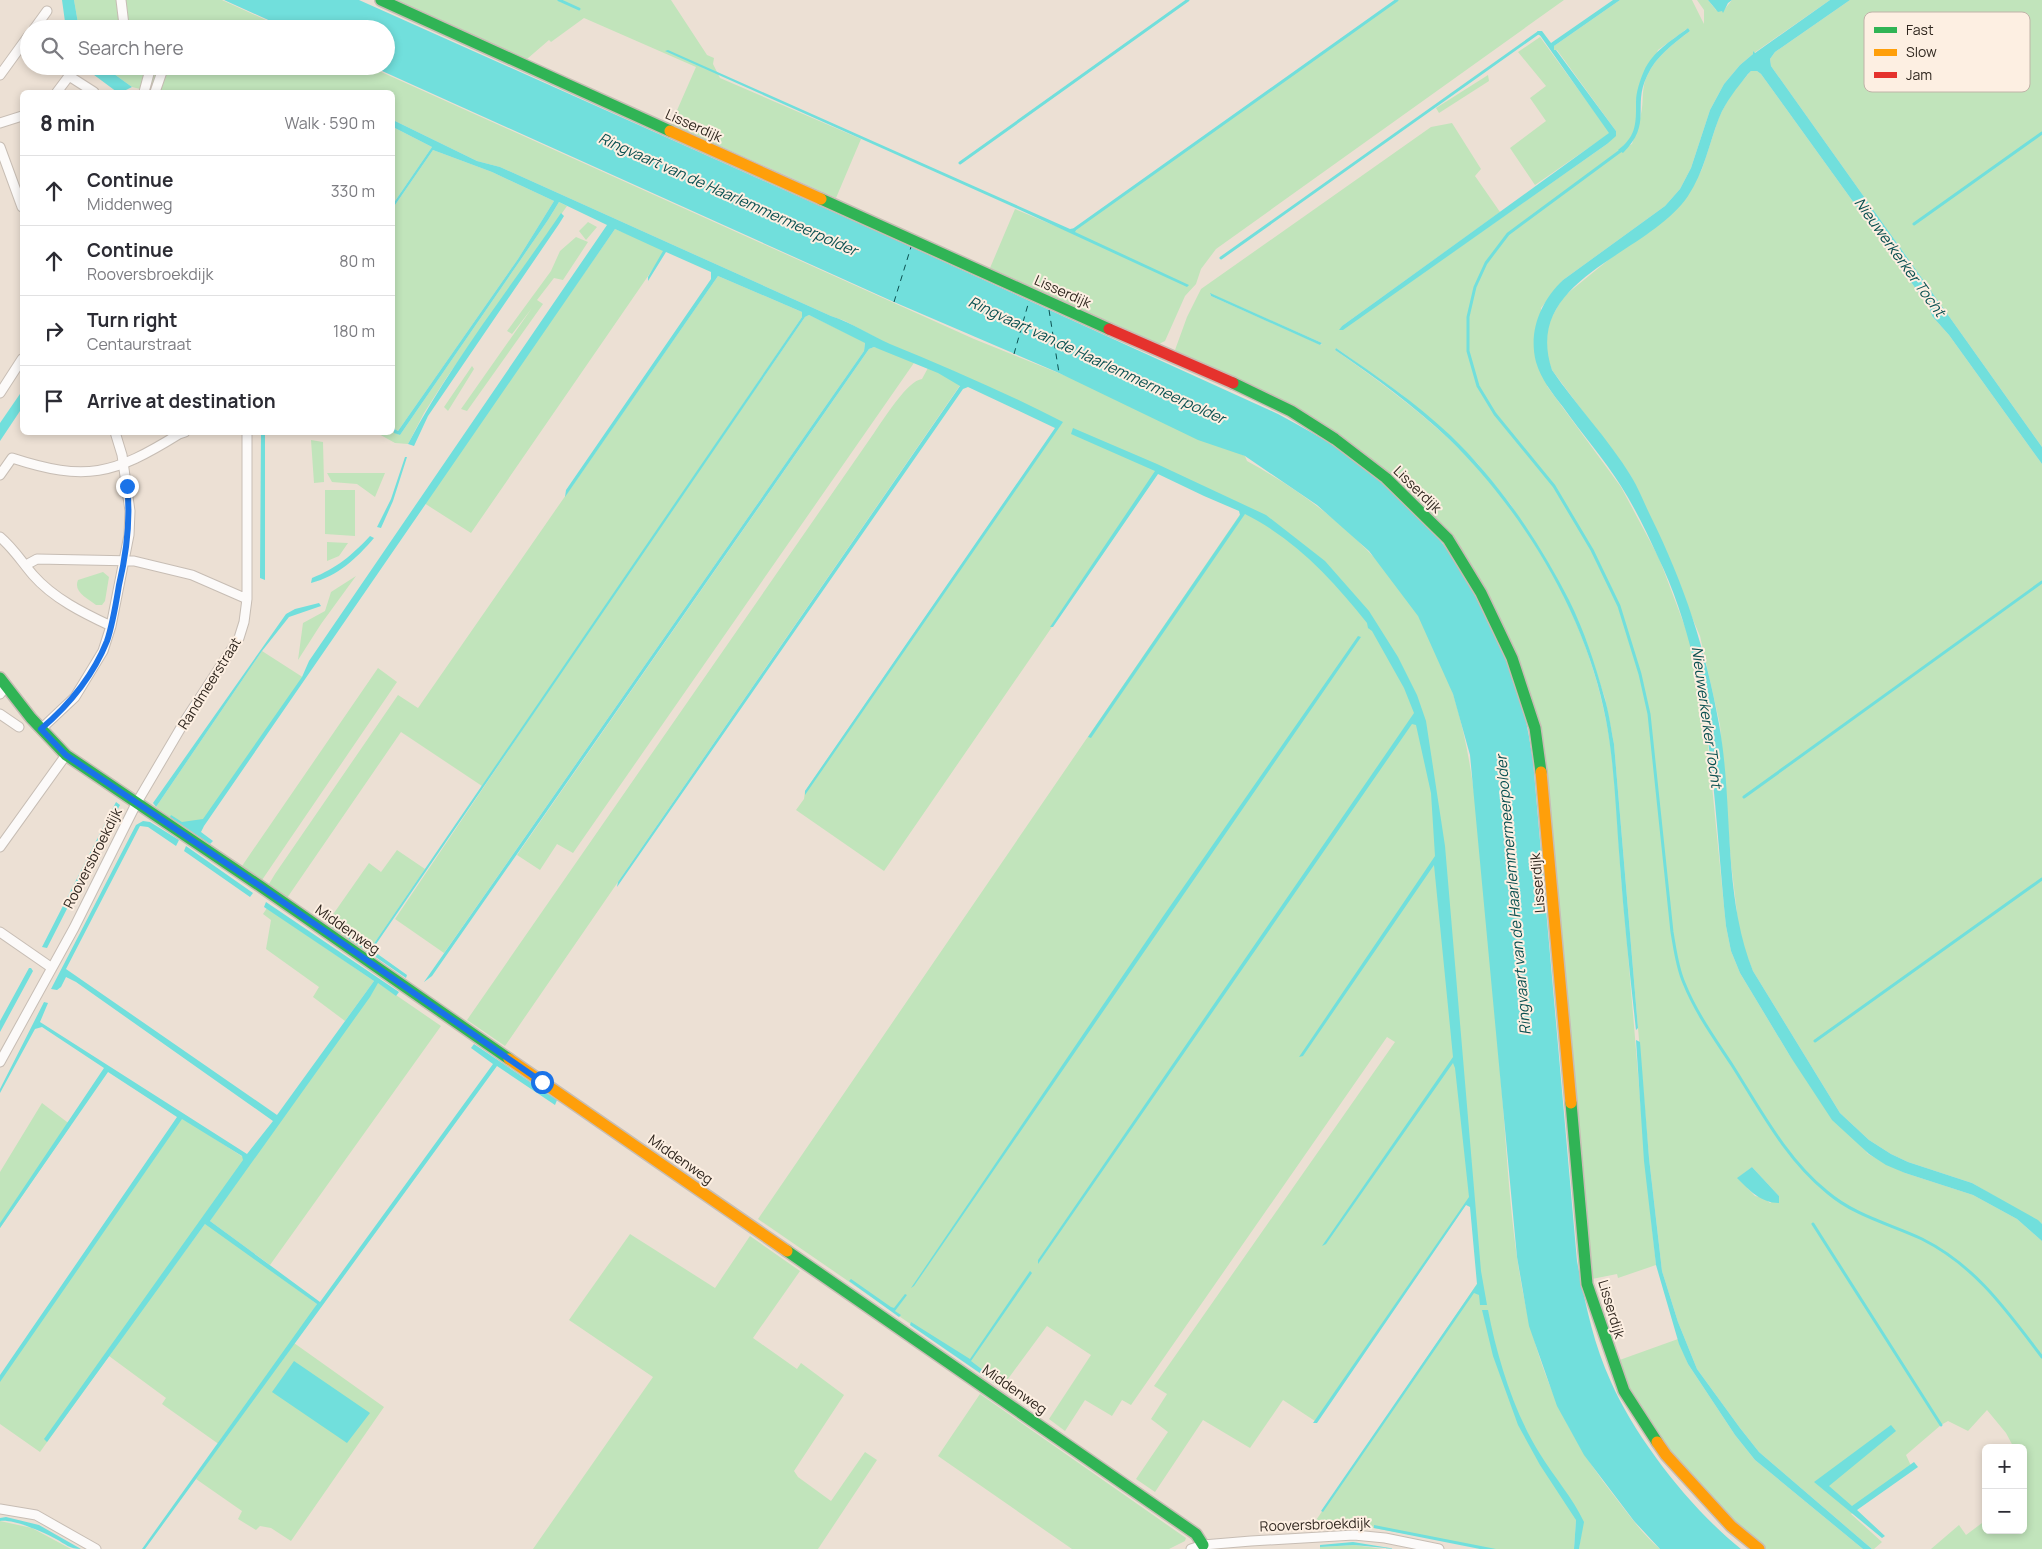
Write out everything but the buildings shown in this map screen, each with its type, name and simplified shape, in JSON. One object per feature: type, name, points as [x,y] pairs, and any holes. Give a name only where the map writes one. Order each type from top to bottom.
[{"type":"street","points":[[121,0],[123,20]]},
{"type":"street","name":"Lisserdijk","points":[[381,0],[1291,410],[1335,439],[1386,478],[1448,539],[1481,593],[1512,658],[1535,728],[1544,793],[1587,1284],[1624,1391],[1666,1454],[1731,1526],[1759,1549]]},
{"type":"street","points":[[40,20],[47,11]]},
{"type":"street","points":[[0,75],[20,48]]},
{"type":"street","points":[[145,90],[149,75]]},
{"type":"street","points":[[156,90],[161,75]]},
{"type":"street","points":[[58,90],[69,76],[91,90]]},
{"type":"street","points":[[0,123],[20,117]]},
{"type":"street","points":[[0,148],[20,202]]},
{"type":"street","points":[[0,392],[20,361]]},
{"type":"street","points":[[41,729],[74,697],[102,651],[111,626],[129,535],[130,511],[123,465],[115,435]]},
{"type":"street","points":[[0,475],[12,458],[46,469],[72,472],[88,472],[123,465],[179,435]]},
{"type":"street","name":"Randmeerstraat","points":[[136,804],[186,719],[239,638],[244,622],[247,599],[247,435]]},
{"type":"street","points":[[0,536],[16,551],[44,586],[63,600],[111,626]]},
{"type":"street","points":[[26,565],[37,560],[124,560],[192,576],[247,599]]},
{"type":"street","name":"Rooversbroekdijk","points":[[0,1062],[52,968],[136,804],[66,755],[2,686]]},
{"type":"street","points":[[0,714],[19,727]]},
{"type":"street","points":[[0,847],[66,755]]},
{"type":"street","name":"Middenweg","points":[[136,804],[260,886],[977,1381],[1196,1534],[1203,1545]]},
{"type":"street","points":[[0,932],[52,968]]},
{"type":"street","points":[[0,1509],[36,1515],[96,1549]]},
{"type":"street","name":"Rooversbroekdijk","points":[[1191,1549],[1203,1545],[1354,1535],[1385,1538],[1439,1549]]},
{"type":"green space","points":[[74,0],[222,0],[266,20],[77,20]]},
{"type":"green space","points":[[397,0],[671,0],[707,55],[714,58],[713,64],[720,78],[861,139],[836,198],[671,124],[696,67],[584,18],[551,42],[549,40],[527,59]]},
{"type":"green space","points":[[1397,0],[1564,0],[1216,249],[1201,269],[1196,284],[1185,296],[1165,341],[1159,344],[990,268],[1015,209],[1072,233],[1075,232],[1075,229]]},
{"type":"green space","points":[[1620,0],[1692,0],[1704,24],[1704,10],[1697,0],[1708,0],[1716,10],[1724,10],[1732,0],[1830,0],[1754,53],[1753,51],[1753,54],[1740,65],[1724,84],[1710,110],[1691,168],[1680,189],[1665,206],[1563,280],[1541,308],[1547,386],[1621,487],[1659,558],[1690,640],[1706,726],[1726,926],[1731,951],[1740,973],[1790,1056],[1868,1154],[1905,1173],[1973,1195],[2017,1219],[2042,1241],[2042,1549],[1931,1549],[1959,1525],[1966,1535],[1982,1523],[1982,1534],[2027,1534],[2027,1444],[2012,1444],[2006,1433],[1987,1410],[1968,1431],[1948,1421],[1941,1425],[1906,1455],[1912,1468],[1851,1514],[1882,1542],[1872,1549],[1759,1452],[1697,1369],[1678,1322],[1662,1271],[1649,1158],[1614,744],[1605,698],[1580,626],[1569,601],[1550,570],[1568,604],[1584,642],[1596,680],[1610,741],[1642,1124],[1656,1265],[1618,1278],[1617,1274],[1592,1279],[1537,728],[1448,534],[1427,511],[1385,471],[1314,421],[1261,392],[1206,367],[1175,350],[1187,317],[1201,289],[1431,127],[1452,123],[1481,169],[1475,176],[1500,212],[1340,329],[1343,329],[1607,144],[1616,131],[1557,50],[1554,50],[1554,46]],"holes":[[[1688,28],[1690,31],[1655,62],[1644,85],[1641,114],[1632,144],[1619,150],[1634,132],[1637,120],[1636,100],[1658,50]],[[1211,294],[1322,343],[1321,345]],[[1336,348],[1401,394],[1449,435],[1478,464],[1511,505],[1528,534],[1503,498],[1477,467],[1448,438],[1393,392],[1335,350]],[[1752,1167],[1779,1196],[1770,1203],[1764,1198],[1755,1196],[1738,1178]]]},
{"type":"green space","points":[[1850,0],[2042,0],[2042,447],[1771,66],[1770,59],[1775,52]]},
{"type":"green space","points":[[1540,37],[1610,133],[1535,185],[1510,148],[1546,121],[1530,98],[1546,86],[1518,52]]},
{"type":"green space","points":[[1751,71],[1757,71],[1761,74],[1929,307],[1932,316],[1949,335],[2042,464],[2042,1224],[1972,1183],[1908,1162],[1869,1140],[1840,1113],[1753,971],[1739,930],[1731,863],[1720,725],[1700,636],[1631,476],[1552,370],[1547,357],[1546,340],[1548,324],[1563,297],[1688,195],[1702,169],[1719,117],[1731,94]]},
{"type":"green space","points":[[115,75],[388,75],[974,339],[1081,382],[1245,456],[1247,461],[1302,495],[1352,535],[1395,582],[1414,608],[1430,636],[1443,665],[1462,725],[1477,818],[1511,1211],[1526,1309],[1539,1356],[1557,1402],[1581,1448],[1629,1515],[1660,1549],[1579,1549],[1583,1522],[1576,1520],[1574,1549],[1491,1549],[1362,1526],[1310,1529],[1479,1281],[1472,1196],[1315,1421],[1283,1400],[1250,1448],[1203,1420],[1155,1492],[1136,1479],[1168,1432],[1151,1419],[1167,1394],[1154,1386],[1395,1042],[1387,1037],[1131,1405],[1122,1400],[1112,1416],[1085,1400],[1065,1431],[1049,1419],[1091,1355],[1047,1326],[1002,1387],[758,1219],[1243,510],[1198,488],[1158,473],[884,871],[796,810],[804,799],[805,791],[1058,425],[963,381],[505,1046],[467,1020],[889,410],[910,386],[922,379],[929,366],[845,321],[500,167],[477,161],[395,121],[395,90],[145,90],[132,87]]},
{"type":"green space","points":[[1488,75],[1489,81],[1439,113],[1436,108]]},
{"type":"green space","points":[[395,128],[432,147],[395,201]]},
{"type":"green space","points":[[433,150],[492,172],[554,201],[518,259],[398,431],[395,429],[395,205]]},
{"type":"green space","points":[[559,202],[567,206],[447,377],[424,413],[408,444],[395,443],[381,435],[395,435],[395,433],[400,435]]},
{"type":"green space","points":[[588,222],[597,227],[586,240],[579,231]]},
{"type":"green space","points":[[615,229],[666,250],[471,533],[424,503]]},
{"type":"green space","points":[[576,237],[588,242],[563,280],[554,278],[537,300],[543,304],[467,411],[461,409],[532,308],[512,334],[507,331],[551,271],[560,251]]},
{"type":"green space","points":[[718,276],[802,312],[802,317],[615,593],[805,317],[809,315],[865,342],[864,351],[444,953],[395,919],[560,674],[482,786],[401,732],[287,898],[271,887],[269,884],[275,874],[398,695],[418,708]]},
{"type":"green space","points":[[874,347],[916,360],[573,853],[557,844],[540,870],[517,855],[869,349]]},
{"type":"green space","points":[[472,366],[474,369],[448,411],[444,407]]},
{"type":"green space","points":[[311,440],[323,442],[324,482],[314,483]]},
{"type":"green space","points":[[327,473],[385,473],[375,497],[357,484],[332,482]]},
{"type":"green space","points":[[325,490],[355,490],[355,536],[325,534]]},
{"type":"green space","points":[[327,542],[348,543],[339,556],[327,561]]},
{"type":"green space","points":[[103,572],[109,577],[105,601],[102,605],[96,605],[79,591],[77,584],[78,580]]},
{"type":"green space","points":[[356,576],[321,624],[298,660],[303,623],[325,611],[331,592]]},
{"type":"green space","points":[[262,651],[304,678],[196,835],[156,807]]},
{"type":"green space","points":[[378,668],[397,682],[262,880],[242,866]]},
{"type":"green space","points":[[397,850],[425,869],[373,945],[368,948],[333,927],[368,952],[366,956],[327,928],[327,923],[369,863],[381,872]]},
{"type":"green space","points":[[267,908],[374,981],[345,1021],[313,997],[319,987],[266,949],[271,920],[263,914]]},
{"type":"green space","points":[[377,982],[441,1026],[270,1265],[210,1221]]},
{"type":"green space","points":[[42,1103],[71,1125],[0,1228],[0,1172]]},
{"type":"green space","points":[[181,1117],[246,1159],[166,1277],[205,1224],[209,1225],[317,1304],[294,1343],[384,1407],[291,1541],[271,1528],[260,1526],[256,1530],[238,1519],[242,1511],[196,1479],[220,1445],[162,1404],[166,1398],[109,1356],[40,1452],[0,1424],[0,1380]]},
{"type":"green space","points":[[630,1234],[715,1288],[750,1236],[800,1271],[753,1338],[797,1369],[801,1363],[844,1395],[794,1471],[798,1477],[831,1501],[865,1452],[877,1460],[818,1549],[533,1549],[653,1377],[569,1320]]},
{"type":"green space","points":[[1678,1339],[1688,1364],[1735,1435],[1755,1460],[1863,1549],[1762,1549],[1733,1525],[1653,1433],[1614,1362]]},
{"type":"green space","points":[[980,1394],[1186,1538],[1185,1541],[1169,1549],[1072,1549],[938,1456]]},
{"type":"green space","points":[[0,1521],[32,1528],[71,1549],[0,1549]]},
{"type":"green space","points":[[1354,1545],[1383,1549],[1320,1549],[1320,1547]]},
{"type":"water","points":[[62,0],[74,0],[77,20],[65,20]]},
{"type":"water","name":"Ringvaart van de Haarlemmermeerpolder","points":[[224,0],[359,0],[885,235],[1278,414],[1344,452],[1414,511],[1448,551],[1479,599],[1504,651],[1525,714],[1533,761],[1577,1261],[1594,1337],[1611,1382],[1635,1427],[1650,1450],[1685,1494],[1722,1533],[1741,1549],[1660,1549],[1634,1521],[1584,1455],[1557,1406],[1529,1326],[1517,1257],[1470,755],[1453,694],[1418,616],[1369,551],[1317,505],[1245,456],[1198,440],[1059,373],[894,302],[391,75],[395,75],[395,20],[268,20]]},
{"type":"water","points":[[1613,0],[1620,0],[1554,46],[1554,50],[1556,50],[1616,131],[1616,136],[1343,330],[1339,330],[1609,133],[1537,31],[1542,31],[1551,43]]},
{"type":"water","points":[[1708,0],[1732,0],[1728,3],[1723,13],[1722,11],[1718,12]]},
{"type":"water","name":"Nieuwerkerker Tocht","points":[[1830,0],[1850,0],[1775,52],[1770,59],[1771,66],[2042,447],[2042,464],[1949,335],[1932,316],[1929,307],[1757,71],[1751,71],[1748,74],[1725,106],[1702,168],[1688,196],[1669,217],[1645,236],[1593,271],[1571,290],[1554,312],[1547,339],[1552,370],[1613,449],[1634,481],[1684,592],[1708,670],[1719,724],[1737,911],[1743,941],[1753,971],[1840,1113],[1869,1140],[1891,1154],[1908,1162],[1972,1183],[2038,1220],[2042,1224],[2042,1241],[2017,1219],[1973,1195],[1905,1173],[1886,1165],[1869,1154],[1832,1120],[1790,1056],[1740,973],[1731,951],[1726,926],[1708,738],[1700,691],[1690,645],[1676,600],[1641,521],[1621,486],[1547,386],[1536,362],[1534,350],[1535,328],[1548,297],[1555,288],[1563,280],[1665,206],[1680,189],[1691,168],[1710,110],[1724,84],[1740,65],[1753,54],[1753,51],[1755,53]]},
{"type":"water","points":[[1688,28],[1690,31],[1660,56],[1647,76],[1641,97],[1640,124],[1632,142],[1623,153],[1618,150],[1629,139],[1634,128],[1637,94],[1644,71],[1657,52]]},
{"type":"water","points":[[668,50],[1070,229],[1075,228],[1075,232],[1189,285],[1187,287],[665,51]]},
{"type":"water","points":[[94,75],[115,75],[132,87],[126,90],[114,90]]},
{"type":"water","points":[[395,121],[477,161],[500,167],[846,322],[890,344],[999,391],[1063,422],[805,795],[805,791],[1055,428],[968,387],[963,389],[617,887],[618,882],[960,386],[938,373],[874,347],[869,349],[432,976],[424,982],[864,351],[865,343],[809,315],[805,317],[372,950],[407,975],[406,978],[332,927],[334,926],[368,948],[373,945],[802,317],[802,312],[718,276],[565,497],[566,490],[711,279],[711,272],[666,252],[648,281],[648,277],[663,251],[615,229],[204,826],[201,832],[213,841],[210,844],[170,817],[171,815],[182,822],[203,819],[302,677],[309,661],[607,225],[559,202],[400,435],[395,433],[395,429],[398,431],[518,259],[554,201],[492,172],[433,150],[395,205],[395,201],[432,147],[395,128]]},
{"type":"water","points":[[561,213],[564,216],[559,224],[428,416],[414,446],[408,444],[461,356]]},
{"type":"water","points":[[1210,293],[1322,343],[1320,345],[1211,296]]},
{"type":"water","points":[[1336,348],[1423,411],[1450,435],[1485,472],[1531,534],[1557,578],[1580,623],[1601,684],[1614,744],[1638,1028],[1636,1030],[1609,738],[1597,681],[1568,605],[1549,568],[1527,533],[1476,468],[1449,439],[1408,403],[1335,350]]},
{"type":"water","points":[[20,394],[20,411],[0,441],[0,423]]},
{"type":"water","points":[[1073,428],[1157,464],[1266,515],[1325,561],[1369,611],[1398,657],[1417,695],[1426,721],[1445,846],[1481,1271],[1487,1305],[1480,1305],[1479,1295],[1474,1293],[1323,1512],[1321,1511],[1477,1284],[1470,1207],[1466,1205],[1317,1423],[1313,1423],[1469,1197],[1453,1063],[1326,1244],[1322,1246],[1453,1057],[1434,865],[1303,1056],[1299,1057],[1435,856],[1431,793],[1416,725],[1412,724],[1038,1264],[1038,1260],[1414,713],[1404,688],[1372,631],[1354,607],[1297,548],[1245,514],[1091,738],[1088,737],[1240,515],[1239,511],[1158,474],[1053,627],[1050,627],[1155,471],[1071,434]]},
{"type":"water","points":[[261,435],[265,435],[265,580],[260,578]]},
{"type":"water","points":[[405,457],[407,457],[393,501],[381,528],[377,527],[391,499]]},
{"type":"water","points":[[370,536],[374,538],[346,566],[330,576],[311,583],[312,578],[343,561]]},
{"type":"water","points":[[319,603],[321,606],[289,617],[262,651],[156,807],[153,803],[286,614],[295,609]]},
{"type":"water","points":[[1358,636],[1361,637],[911,1288],[1164,915]]},
{"type":"water","points":[[116,802],[120,805],[47,948],[42,947]]},
{"type":"water","points":[[143,821],[150,822],[179,840],[176,846],[148,827],[140,826],[66,969],[277,1115],[374,981],[264,907],[266,902],[399,992],[396,996],[378,983],[370,997],[210,1221],[320,1302],[493,1064],[471,1048],[474,1044],[557,1100],[555,1105],[497,1066],[145,1549],[142,1549],[317,1304],[205,1224],[47,1442],[44,1439],[243,1160],[242,1156],[182,1119],[0,1382],[0,1375],[177,1117],[108,1072],[0,1228],[0,1223],[104,1068],[42,1027],[35,1029],[0,1093],[0,1089],[44,1002],[48,1003],[40,1022],[247,1154],[273,1121],[76,982],[66,977],[61,987],[57,990],[51,989],[136,825]]},
{"type":"water","points":[[186,846],[253,893],[250,897],[184,851]]},
{"type":"water","points":[[29,968],[33,971],[0,1032],[0,1021]]},
{"type":"water","points":[[1636,1040],[1640,1042],[1649,1158],[1662,1271],[1678,1322],[1697,1369],[1759,1452],[1872,1549],[1863,1549],[1755,1460],[1735,1435],[1688,1364],[1679,1344],[1656,1265],[1644,1161]]},
{"type":"water","points":[[1752,1167],[1779,1196],[1779,1203],[1761,1198],[1737,1178]]},
{"type":"water","points":[[1030,1271],[1032,1273],[971,1361],[1005,1387],[1003,1389],[910,1325],[911,1322],[970,1359]]},
{"type":"water","points":[[851,1279],[894,1308],[905,1294],[907,1295],[895,1311],[901,1315],[899,1317],[849,1281]]},
{"type":"water","points":[[1482,1310],[1488,1310],[1496,1347],[1514,1403],[1522,1421],[1540,1454],[1584,1522],[1579,1549],[1574,1549],[1576,1520],[1540,1465],[1518,1425],[1493,1356]]},
{"type":"water","points":[[294,1361],[370,1413],[347,1443],[272,1392]]},
{"type":"water","points":[[1891,1425],[1896,1431],[1829,1486],[1852,1506],[1914,1462],[1918,1467],[1857,1510],[1885,1536],[1882,1538],[1814,1482]]},
{"type":"water","points":[[6,1517],[39,1525],[81,1549],[71,1547],[28,1527],[13,1522],[0,1521],[0,1518]]},
{"type":"water","points":[[1374,1525],[1496,1549],[1480,1549],[1374,1528]]},
{"type":"water","points":[[1353,1542],[1396,1549],[1354,1545],[1320,1547],[1320,1545]]},
{"type":"waterway","points":[[559,0],[579,9]]},
{"type":"waterway","points":[[960,163],[1188,0]]},
{"type":"waterway","points":[[1075,229],[1397,0]]},
{"type":"waterway","points":[[1221,258],[1538,33],[1541,34]]},
{"type":"waterway","points":[[1914,224],[2042,133]]},
{"type":"waterway","points":[[1623,149],[1508,234],[1486,263],[1475,287],[1468,317],[1468,351],[1478,386],[1495,414],[1554,486],[1592,550],[1619,606],[1640,674],[1649,714],[1672,932],[1676,958],[1682,977],[1700,1015],[1764,1116],[1786,1149],[1812,1179],[1849,1207],[1922,1239],[1959,1262],[2003,1307],[2042,1357]]},
{"type":"waterway","points":[[1744,797],[2042,582]]},
{"type":"waterway","points":[[1815,1041],[2042,879]]},
{"type":"waterway","points":[[1813,1224],[1941,1425]]},
{"type":"ferry route","points":[[894,302],[911,247]]},
{"type":"ferry route","points":[[1014,354],[1029,301]]},
{"type":"ferry route","points":[[1049,310],[1059,373]]},
{"type":"traffic: fast","points":[[381,0],[670,131]]},
{"type":"traffic: fast","points":[[821,199],[1109,329]]},
{"type":"traffic: fast","points":[[1233,383],[1291,411],[1335,439],[1386,478],[1448,539],[1481,593],[1512,658],[1535,728],[1541,772]]},
{"type":"traffic: fast","points":[[0,678],[31,718],[66,755],[260,886],[509,1059]]},
{"type":"traffic: fast","points":[[1571,1103],[1587,1284],[1624,1391],[1657,1442]]},
{"type":"traffic: fast","points":[[787,1251],[1196,1534],[1203,1545]]},
{"type":"traffic: slow","points":[[670,131],[821,199]]},
{"type":"traffic: slow","points":[[1541,772],[1571,1103]]},
{"type":"traffic: slow","points":[[509,1059],[787,1251]]},
{"type":"traffic: slow","points":[[1657,1442],[1666,1455],[1731,1526],[1759,1549]]},
{"type":"traffic: jam","points":[[1109,329],[1233,383]]},
{"type":"route","points":[[127,486],[130,511],[129,535],[107,639],[92,670],[74,697],[58,715],[41,729],[66,755],[260,886],[542,1082]]}]
